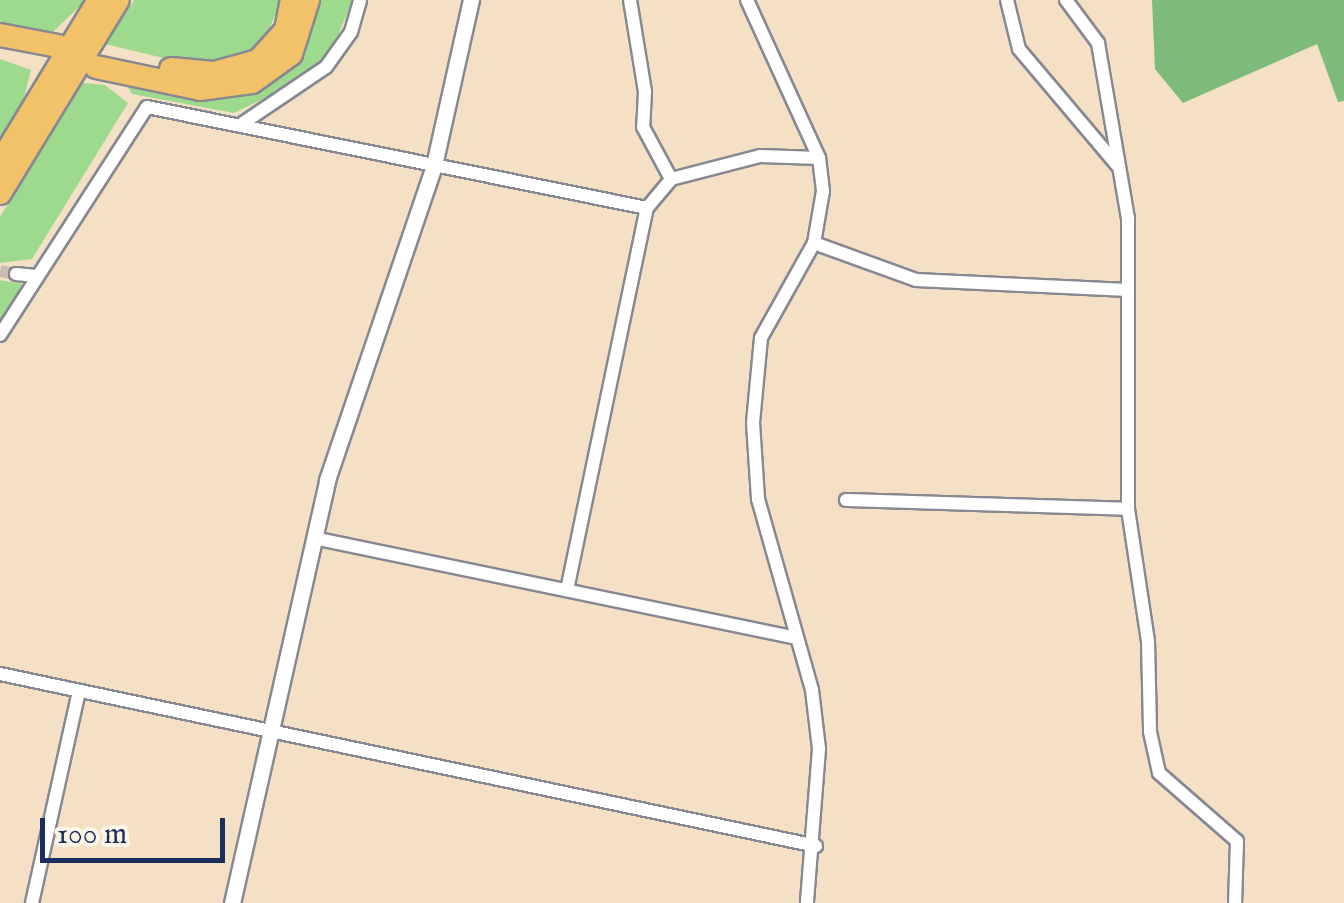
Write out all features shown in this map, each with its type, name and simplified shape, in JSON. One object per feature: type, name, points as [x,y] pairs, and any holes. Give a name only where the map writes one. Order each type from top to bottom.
[{"type":"highway","points":[[0,192],[76,57],[100,0]]},
{"type":"highway","points":[[0,163],[118,0]]},
{"type":"highway","points":[[0,48],[192,72],[233,71],[273,49],[286,30],[292,0]]},
{"type":"highway","points":[[0,35],[200,89],[252,82],[291,54],[308,0]]},
{"type":"street","points":[[243,123],[326,68],[351,32],[360,0]]},
{"type":"street","points":[[232,903],[314,538],[367,350],[434,165],[471,0]]},
{"type":"street","points":[[630,0],[643,127],[671,179]]},
{"type":"street","points":[[747,0],[819,158],[822,202],[814,243],[761,338],[752,423],[758,499],[793,637],[812,690],[819,748],[816,846],[808,903]]},
{"type":"street","points":[[1006,0],[1019,49],[1117,165]]},
{"type":"street","points":[[1066,0],[1098,43],[1116,116],[1117,165],[1128,218],[1128,509],[1159,773],[1237,841],[1235,903]]},
{"type":"street","points":[[0,336],[147,106],[647,208]]},
{"type":"street","points":[[568,590],[647,208],[671,179],[760,156],[819,158]]},
{"type":"street","points":[[814,243],[916,280],[1128,290]]},
{"type":"street","points":[[16,274],[36,276]]},
{"type":"street","points":[[846,500],[1128,509]]},
{"type":"street","points":[[314,538],[793,637]]},
{"type":"street","points":[[0,674],[816,846]]},
{"type":"street","points":[[32,903],[79,691]]},
{"type":"green space","points":[[0,0],[86,0],[52,33],[0,22]]},
{"type":"green space","points":[[134,0],[278,0],[278,8],[266,37],[239,59],[180,62],[105,44]]},
{"type":"green space","points":[[315,0],[353,0],[329,56],[301,80],[234,113],[132,94],[127,86],[209,98],[251,92],[272,82],[301,53]]},
{"type":"green space","points":[[1152,0],[1344,0],[1344,101],[1338,102],[1317,44],[1183,103],[1155,69]]},
{"type":"green space","points":[[0,59],[31,70],[22,106],[0,139]]},
{"type":"green space","points":[[83,83],[105,85],[128,103],[32,259],[0,263],[0,217]]},
{"type":"green space","points":[[0,280],[22,284],[0,322]]},
{"type":"tunnel","points":[[0,271],[16,274]]}]
